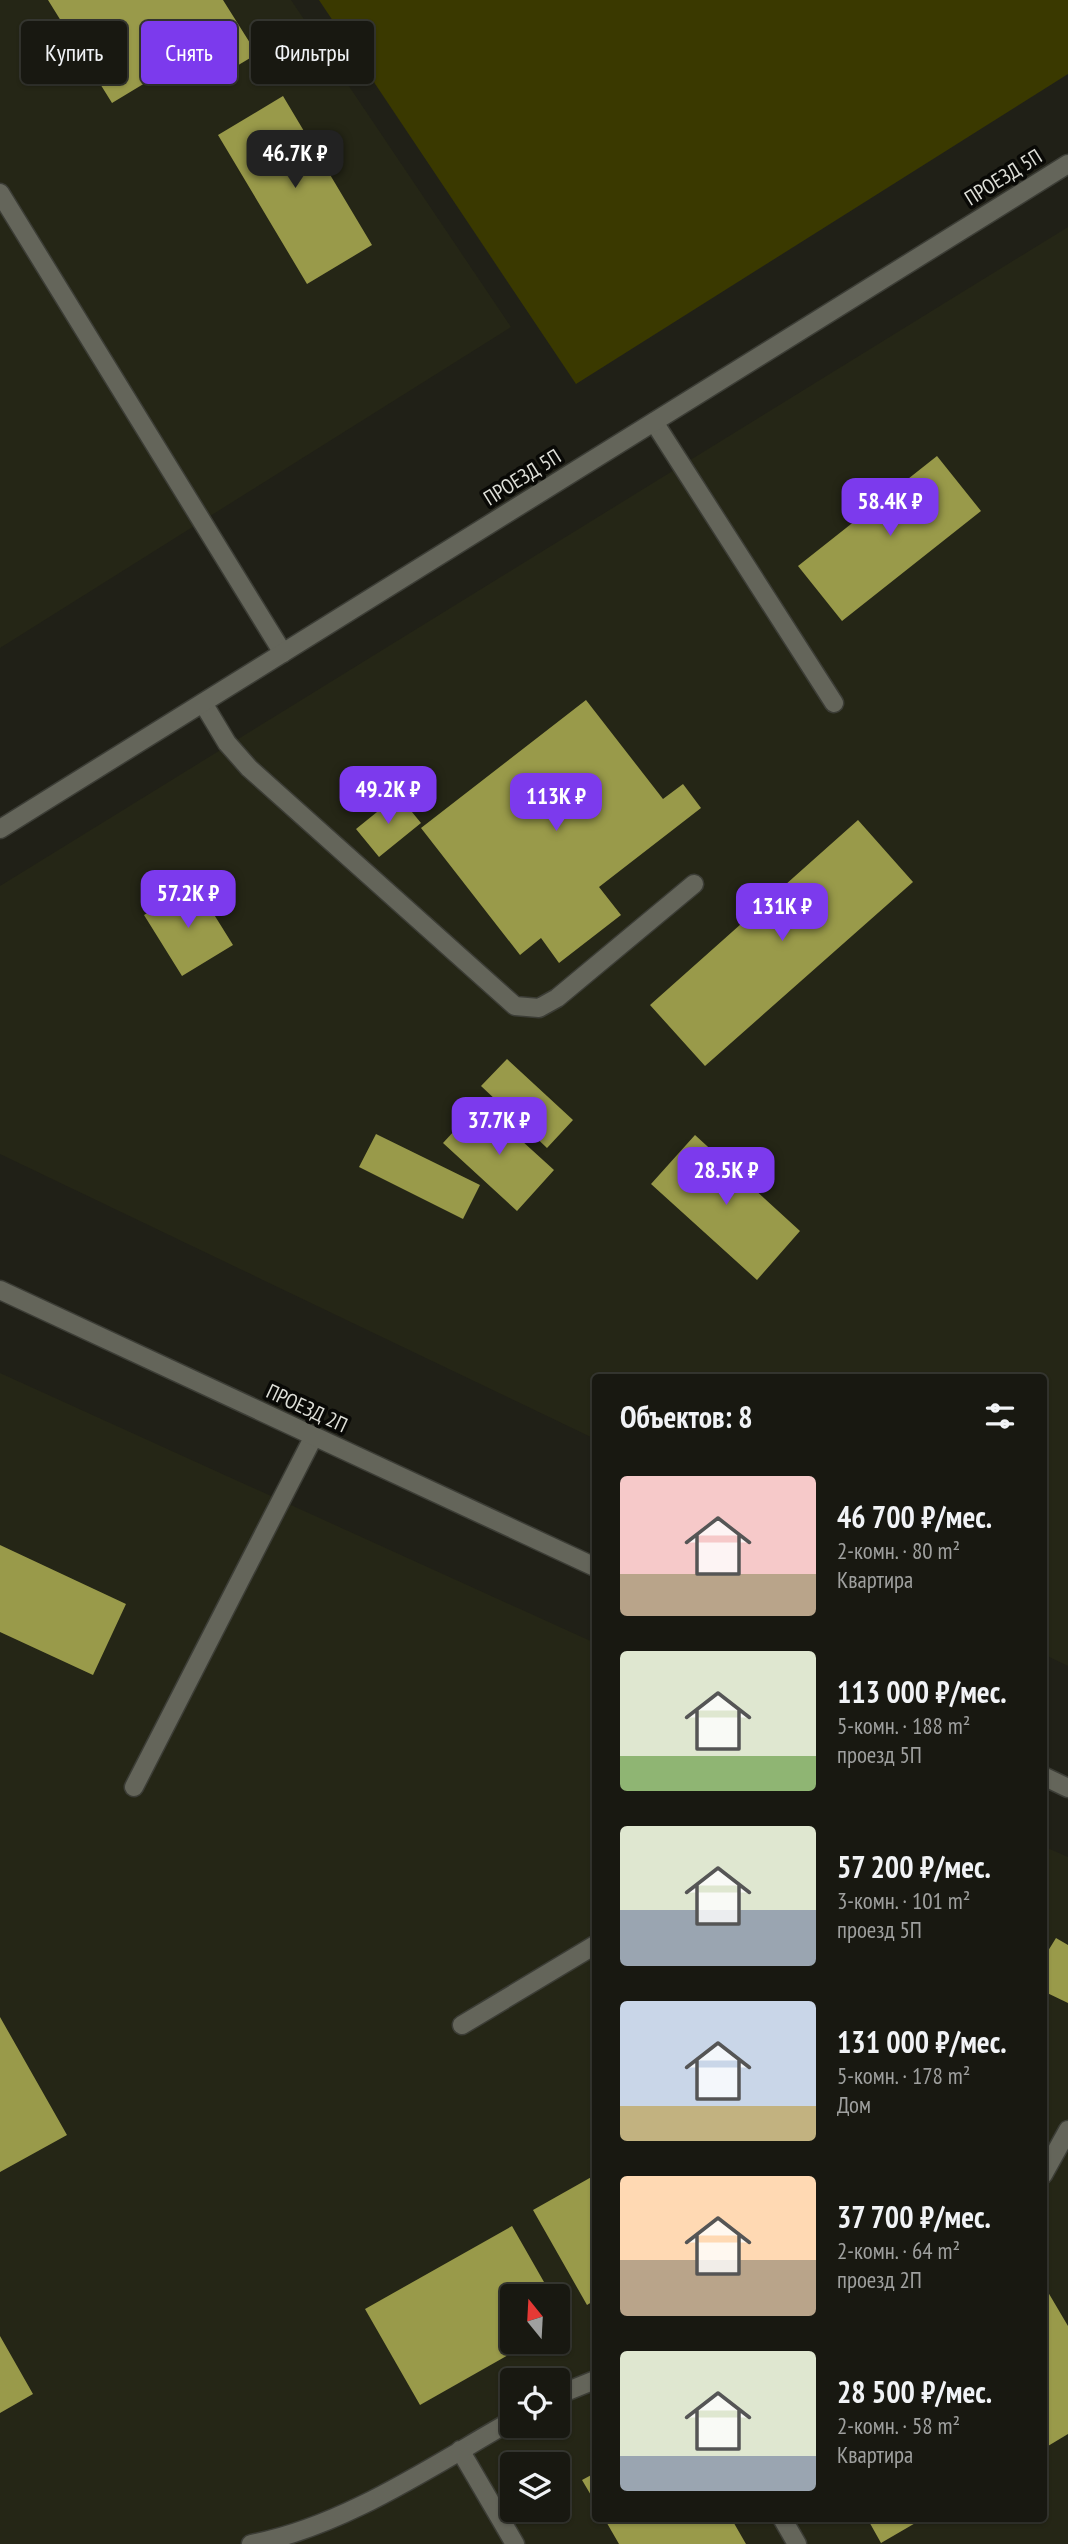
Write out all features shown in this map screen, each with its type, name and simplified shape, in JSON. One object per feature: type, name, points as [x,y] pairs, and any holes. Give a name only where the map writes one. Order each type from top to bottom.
[{"type":"street","name":"ПРОЕЗД 5П","points":[[0,829],[1068,164]]},
{"type":"street","points":[[0,193],[284,653]]},
{"type":"street","points":[[654,422],[834,703]]},
{"type":"street","points":[[203,703],[227,743],[249,768],[515,1006],[538,1008],[557,998],[694,884]]},
{"type":"street","name":"ПРОЕЗД 2П","points":[[0,1290],[592,1566]]},
{"type":"street","points":[[134,1787],[314,1436]]},
{"type":"street","points":[[1047,1778],[1068,1788]]},
{"type":"street","points":[[462,2025],[592,1947]]},
{"type":"street","points":[[1047,2168],[1068,2130]]},
{"type":"street","points":[[570,2390],[592,2381]]},
{"type":"street","points":[[251,2544],[309,2528],[375,2498],[500,2427]]},
{"type":"street","points":[[460,2450],[515,2544]]},
{"type":"street","points":[[784,2522],[797,2544]]},
{"type":"shaded area","points":[[0,0],[291,0],[305,21],[251,21],[251,84],[348,84],[511,327],[0,648]]},
{"type":"shaded area","points":[[319,0],[1068,0],[1068,74],[576,384],[374,82],[374,21],[333,21]]},
{"type":"shaded area","points":[[1068,227],[1068,1666],[1047,1656],[1047,1374],[592,1374],[592,1438],[0,1154],[0,886]]},
{"type":"shaded area","points":[[0,1373],[592,1642],[592,2522],[1047,2522],[1047,1848],[1068,1857],[1068,2544],[0,2544]]},
{"type":"building","points":[[48,0],[223,0],[236,21],[141,21],[141,84],[143,84],[112,103],[100,84],[127,84],[127,21],[61,21]]},
{"type":"building","points":[[237,22],[251,44],[251,58],[237,66]]},
{"type":"building","points":[[283,96],[372,245],[307,284],[218,135]]},
{"type":"building","points":[[937,456],[981,511],[842,621],[798,566]]},
{"type":"building","points":[[586,700],[663,799],[683,784],[701,808],[599,887],[621,915],[559,963],[541,938],[520,955],[421,828]]},
{"type":"building","points":[[398,795],[421,823],[379,857],[356,829]]},
{"type":"building","points":[[858,820],[913,882],[705,1066],[650,1005]]},
{"type":"building","points":[[195,884],[233,945],[182,976],[144,915]]},
{"type":"building","points":[[507,1059],[573,1120],[547,1148],[481,1086]]},
{"type":"building","points":[[480,1103],[554,1170],[517,1211],[443,1143]]},
{"type":"building","points":[[376,1134],[480,1185],[463,1219],[359,1167]]},
{"type":"building","points":[[695,1135],[800,1231],[757,1280],[651,1184]]},
{"type":"building","points":[[0,1545],[126,1604],[93,1675],[0,1632]]},
{"type":"building","points":[[1056,1938],[1068,1945],[1068,2003],[1047,1993],[1047,1953]]},
{"type":"building","points":[[0,2017],[67,2135],[0,2172]]},
{"type":"building","points":[[592,2177],[592,2302],[587,2305],[533,2210]]},
{"type":"building","points":[[512,2226],[545,2284],[500,2284],[500,2354],[510,2354],[420,2405],[365,2309]]},
{"type":"building","points":[[1047,2290],[1068,2326],[1068,2434],[1047,2447]]},
{"type":"building","points":[[0,2336],[33,2394],[0,2413]]},
{"type":"building","points":[[592,2475],[592,2497],[582,2480]]},
{"type":"building","points":[[606,2522],[733,2522],[746,2544],[619,2544]]},
{"type":"building","points":[[869,2522],[917,2522],[881,2543]]}]
